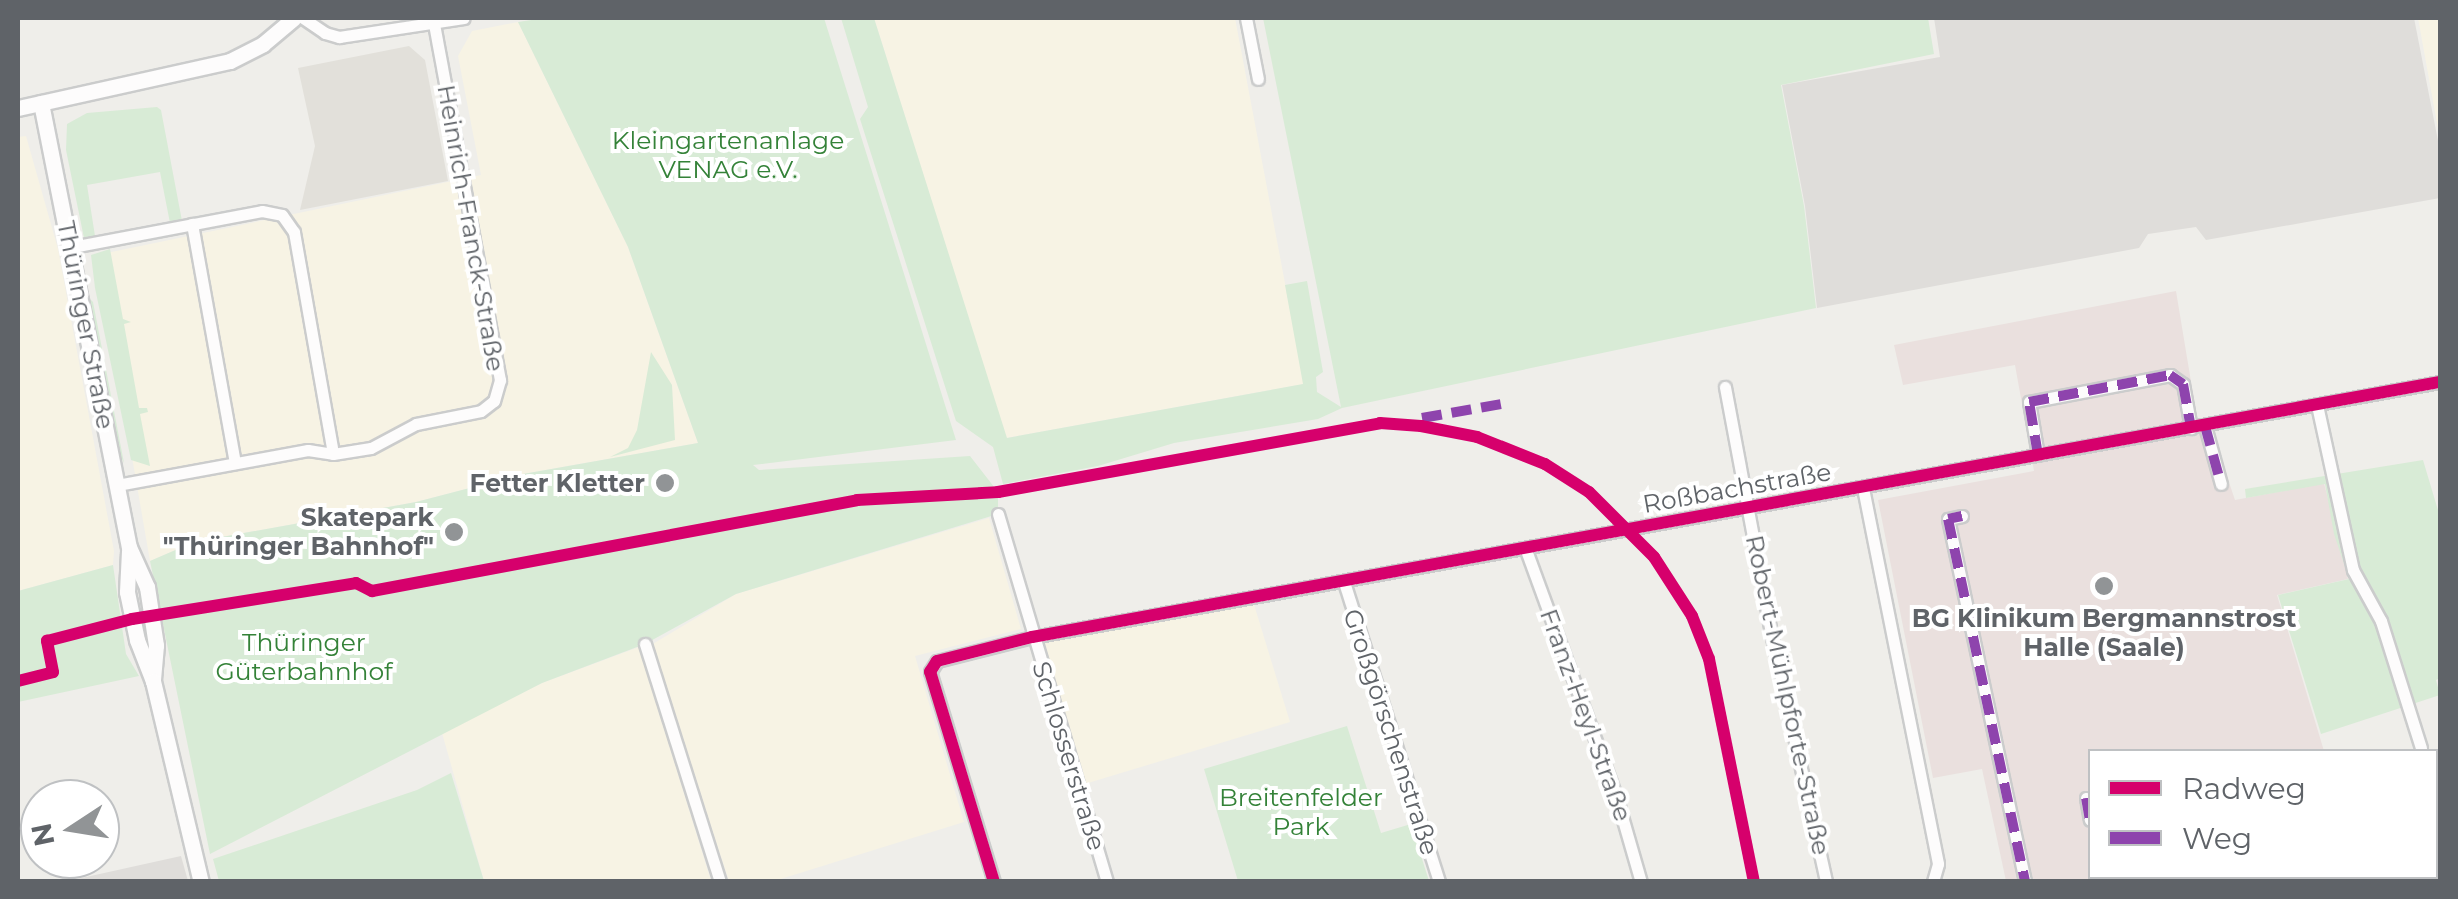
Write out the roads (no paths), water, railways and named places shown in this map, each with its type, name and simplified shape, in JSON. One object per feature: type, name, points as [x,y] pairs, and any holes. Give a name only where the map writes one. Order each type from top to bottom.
[{"type":"street","points":[[18,108],[230,61],[257,48],[294,18]]},
{"type":"street","points":[[304,18],[325,33],[339,37],[464,18]]},
{"type":"street","points":[[1246,18],[1258,79]]},
{"type":"street","name":"Heinrich-Franck-Straße","points":[[117,485],[308,450],[334,454],[381,445],[416,424],[481,411],[498,393],[500,380],[434,23]]},
{"type":"street","name":"Thüringer Straße","points":[[41,103],[130,548],[147,587],[156,636],[154,682],[201,882]]},
{"type":"street","points":[[72,247],[262,211],[282,215],[290,223],[334,454]]},
{"type":"street","points":[[192,224],[236,463]]},
{"type":"street","points":[[2038,455],[2029,402],[2170,374],[2183,384],[2191,428]]},
{"type":"street","name":"Roßbachstraße","points":[[994,882],[930,672],[937,662],[1032,637],[2440,382]]},
{"type":"street","name":"Roßbachstraße","points":[[1725,387],[1750,508]]},
{"type":"street","points":[[2317,405],[2353,570],[2381,621],[2421,748]]},
{"type":"street","points":[[2205,426],[2221,484]]},
{"type":"street","points":[[1863,488],[1938,864],[1934,882]]},
{"type":"street","name":"Robert-Mühlpforte-Straße","points":[[1750,508],[1771,633],[1826,882]]},
{"type":"street","name":"Schlosserstraße","points":[[998,514],[1107,882]]},
{"type":"street","points":[[1962,516],[1948,519],[1990,691],[2025,882]]},
{"type":"street","name":"Franz-Heyl-Straße","points":[[1526,550],[1617,799],[1642,882]]},
{"type":"street","name":"Großgörschenstraße","points":[[1344,582],[1440,882]]},
{"type":"street","points":[[645,644],[720,882]]},
{"type":"street","points":[[2086,798],[2088,809]]},
{"type":"place","name":"Fetter Kletter","points":[[665,483]]},
{"type":"place","name":"Skatepark \"Thüringer Bahnhof\"","points":[[454,532]]},
{"type":"place","name":"BG Klinikum Bergmannstrost Halle (Saale)","points":[[2104,586]]},
{"type":"park label","name":"Kleingartenanlage VENAG e.V.","points":[[728,156]]},
{"type":"park label","name":"Thüringer Güterbahnhof","points":[[304,658]]},
{"type":"park label","name":"Breitenfelder Park","points":[[1301,812]]}]
